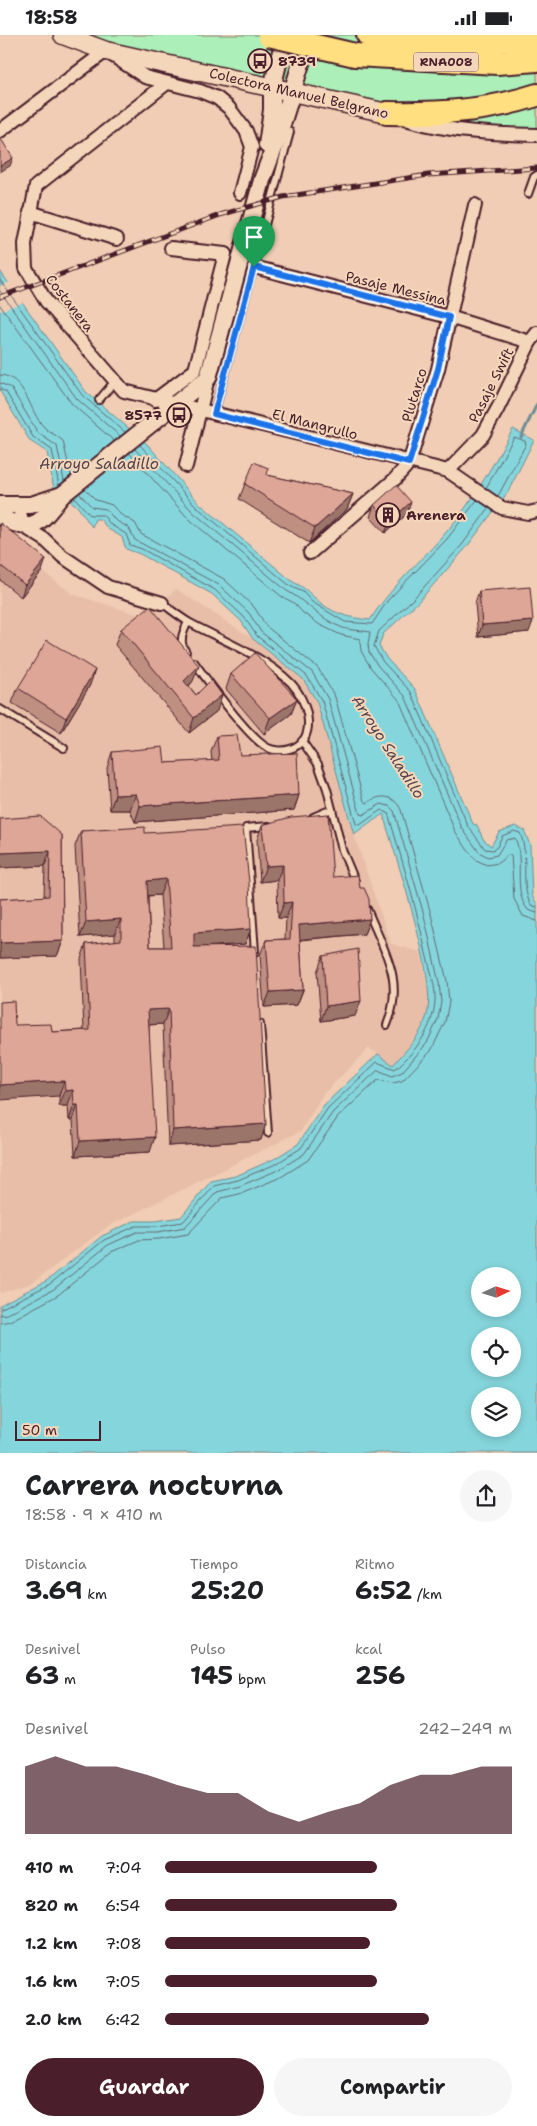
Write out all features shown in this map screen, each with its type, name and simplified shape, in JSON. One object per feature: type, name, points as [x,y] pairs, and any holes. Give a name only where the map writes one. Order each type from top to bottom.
[{"type":"highway","name":"RNA008","points":[[268,35],[355,55],[497,63],[537,60]]},
{"type":"highway","name":"RNA008","points":[[368,35],[468,42],[537,39]]},
{"type":"highway","points":[[387,113],[456,112],[490,107],[537,95]]},
{"type":"main road","name":"Colectora Manuel Belgrano","points":[[63,35],[106,51],[387,113]]},
{"type":"street","points":[[262,180],[272,110],[272,88],[285,35]]},
{"type":"street","points":[[186,466],[262,180],[310,35]]},
{"type":"street","points":[[0,131],[106,51],[145,77],[200,91],[218,98],[238,117],[252,147],[240,193]]},
{"type":"street","name":"Costanera","points":[[167,83],[36,186],[25,244],[26,268],[46,301],[124,391],[174,405]]},
{"type":"street","name":"Colectora Manuel Belgrano","points":[[387,113],[424,124],[471,131],[537,135]]},
{"type":"street","name":"Plutarco","points":[[310,553],[395,479],[409,463],[438,369],[475,205]]},
{"type":"street","points":[[30,212],[117,239]]},
{"type":"street","points":[[155,400],[195,370],[224,254],[171,248]]},
{"type":"street","name":"Pasaje Messina","points":[[254,267],[534,337]]},
{"type":"street","name":"Pasaje Swift","points":[[448,471],[482,435],[534,337]]},
{"type":"street","points":[[0,516],[16,525],[31,527],[45,518],[62,495],[208,378]]},
{"type":"street","name":"El Mangrullo","points":[[174,405],[448,471]]},
{"type":"street","points":[[448,471],[502,508],[532,512]]},
{"type":"street","points":[[0,505],[27,505],[62,495]]},
{"type":"street","points":[[27,505],[38,514],[44,539]]},
{"type":"street","points":[[27,505],[20,512],[23,526],[44,539],[62,556],[108,587],[162,603]]},
{"type":"lane","points":[[214,414],[290,132]]},
{"type":"lane","points":[[528,194],[534,177],[537,175]]},
{"type":"lane","points":[[99,400],[115,381]]},
{"type":"lane","points":[[162,603],[188,622],[259,660],[291,683],[304,703],[308,720],[306,736],[298,747],[284,751],[268,748],[250,733],[182,647],[182,636],[188,622]]},
{"type":"lane","points":[[0,709],[64,748]]},
{"type":"lane","points":[[302,741],[318,763],[342,850],[357,886]]},
{"type":"lane","points":[[308,820],[332,809]]},
{"type":"lane","points":[[255,956],[246,828],[273,826]]},
{"type":"lane","points":[[365,905],[395,977],[394,1008],[387,1025]]},
{"type":"lane","points":[[260,1015],[268,1133]]},
{"type":"shaded area","points":[[0,538],[72,594],[146,617],[176,589],[253,639],[303,679],[317,702],[354,835],[391,944],[421,952],[430,1001],[427,1015],[417,1038],[393,1065],[369,1048],[323,1094],[301,1131],[107,1227],[32,1283],[0,1293]]},
{"type":"green space","points":[[63,35],[537,35],[537,135],[471,131]]},
{"type":"water","name":"Arroyo Saladillo","points":[[0,271],[86,392],[147,444],[200,504],[321,603],[333,611],[347,616],[370,620],[395,587],[453,525],[472,499],[513,429],[534,440],[508,492],[466,548],[418,602],[383,634],[379,646],[387,659],[415,689],[473,824],[477,825],[483,839],[491,846],[499,832],[515,826],[524,830],[530,845],[532,896],[537,904],[537,1453],[0,1453],[0,1305],[48,1280],[102,1236],[134,1221],[156,1221],[181,1217],[211,1181],[236,1176],[274,1159],[298,1144],[324,1105],[378,1054],[393,1065],[413,1042],[421,1029],[427,1015],[429,998],[414,917],[383,814],[354,835],[317,702],[303,679],[253,639],[241,621],[212,594],[140,554],[126,549],[122,537],[108,529],[100,519],[95,519],[92,527],[77,506],[54,489],[47,452],[30,441],[0,391]]},
{"type":"pier","points":[[10,282],[24,302],[0,311],[0,286]]},
{"type":"building","points":[[0,139],[13,158],[0,166]]},
{"type":"building","points":[[254,462],[268,468],[267,475],[353,494],[315,528],[245,484]]},
{"type":"building","points":[[396,485],[411,502],[389,522],[374,505]]},
{"type":"building","points":[[0,523],[46,559],[25,585],[0,565]]},
{"type":"building","points":[[530,587],[533,621],[482,625],[479,591]]},
{"type":"building","points":[[150,606],[199,666],[184,681],[196,695],[211,680],[222,695],[194,718],[121,629]]},
{"type":"building","points":[[47,640],[95,670],[66,718],[18,688]]},
{"type":"building","points":[[255,653],[297,699],[270,718],[231,674]]},
{"type":"building","points":[[237,735],[240,755],[297,753],[299,795],[140,806],[136,794],[115,795],[112,752],[163,747],[165,763],[219,760],[217,736]]},
{"type":"building","points":[[328,814],[333,877],[358,875],[360,888],[364,888],[369,899],[370,919],[299,925],[303,990],[270,992],[266,940],[290,939],[292,902],[284,903],[283,865],[266,866],[262,825],[291,817]]},
{"type":"building","points":[[40,816],[62,835],[63,941],[0,943],[0,899],[49,896],[50,851],[0,853],[0,819]]},
{"type":"building","points":[[145,827],[145,833],[243,827],[249,882],[251,929],[194,933],[194,947],[256,946],[266,1124],[173,1130],[169,1009],[148,1010],[155,1137],[80,1141],[78,1105],[74,1105],[73,1090],[65,1091],[64,1081],[0,1085],[0,1002],[14,1001],[15,1025],[51,1024],[52,1032],[90,1030],[86,944],[121,940],[121,919],[86,922],[81,831]],"holes":[[[166,879],[171,947],[150,947],[147,881]]]},
{"type":"building","points":[[358,949],[361,1001],[326,1006],[323,956]]},
{"type":"waterway","points":[[521,437],[537,404]]},
{"type":"railway","points":[[0,297],[220,215],[283,197],[428,175],[537,168]]},
{"type":"place","name":"8739","points":[[260,61]]},
{"type":"place","name":"8577","points":[[179,415]]},
{"type":"place","name":"Arenera","points":[[388,515]]},
{"type":"route","points":[[254,267],[449,317],[438,369],[409,463],[214,414],[254,267]]}]
